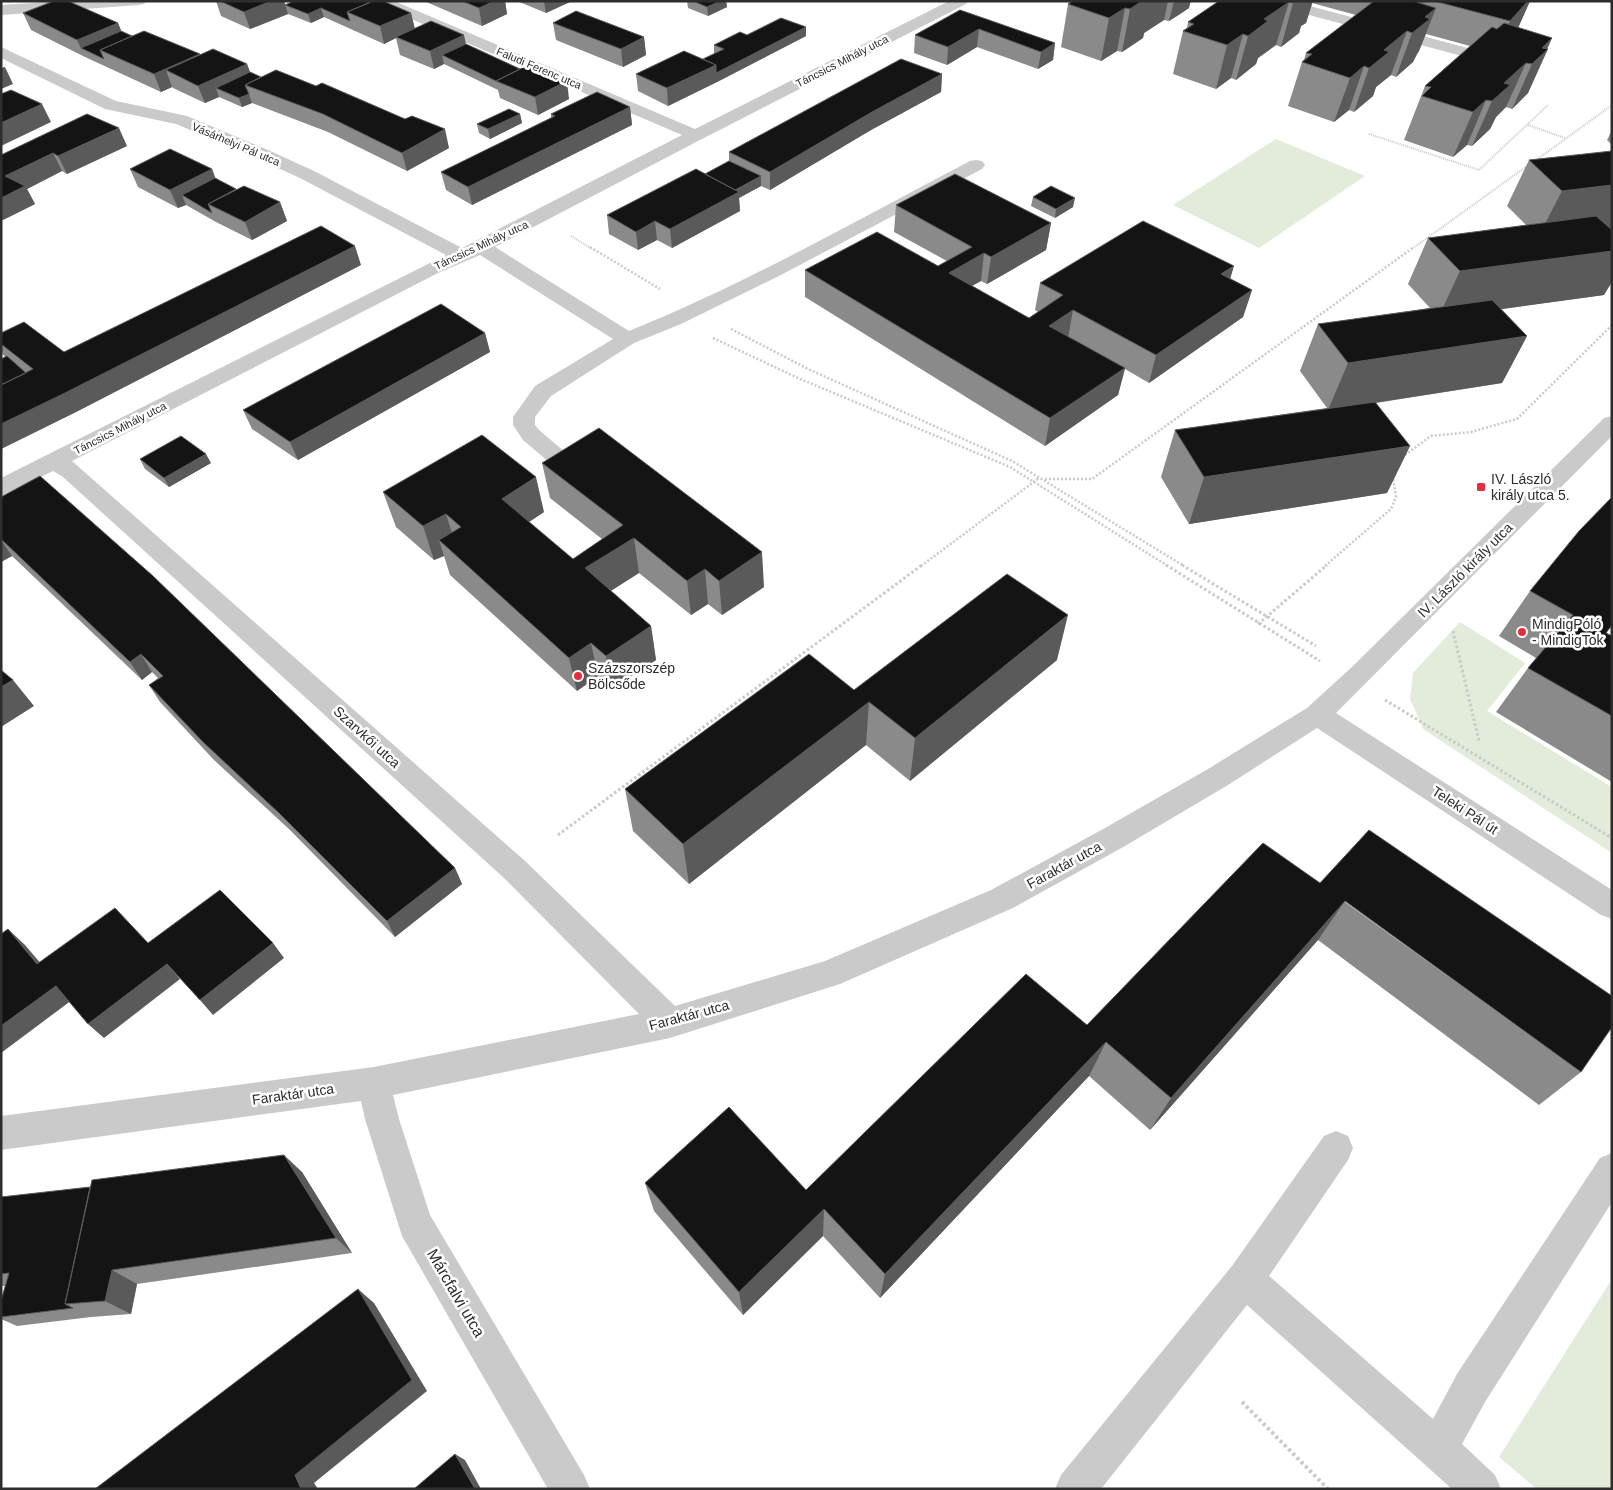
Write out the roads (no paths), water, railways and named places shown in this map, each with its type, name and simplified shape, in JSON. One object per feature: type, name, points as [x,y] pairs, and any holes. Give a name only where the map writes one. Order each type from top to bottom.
[{"type":"street","points":[[1,10],[139,1]]},
{"type":"street","name":"Faludi Ferenc utca","points":[[381,1],[696,135]]},
{"type":"street","name":"Táncsics Mihály utca","points":[[1,488],[431,269],[481,247],[696,135],[961,1]]},
{"type":"street","points":[[1273,1],[1502,62]]},
{"type":"street","name":"Vásárhelyi Pál utca","points":[[1,52],[111,105],[181,120],[262,154],[306,174],[462,256]]},
{"type":"street","points":[[94,113],[111,105]]},
{"type":"street","points":[[577,474],[531,435],[524,425],[524,417],[543,391],[627,339],[674,320],[770,273],[976,165]]},
{"type":"street","points":[[481,247],[627,339]]},
{"type":"street","name":"IV. László király utca","points":[[1317,715],[1352,680],[1362,673],[1612,424]]},
{"type":"street","name":"Szarvkői utca","points":[[55,461],[71,472],[514,869],[670,1022]]},
{"type":"street","name":"Teleki Pál út","points":[[1317,715],[1612,906]]},
{"type":"street","name":"Faraktár utca","points":[[1,1133],[374,1083],[670,1022],[830,974],[1002,898],[1209,782],[1317,715]]},
{"type":"street","name":"Márcfalvi utca","points":[[374,1083],[382,1119],[416,1223],[570,1489]]},
{"type":"street","points":[[1075,1489],[1245,1279],[1336,1148]]},
{"type":"street","points":[[1438,1449],[1470,1388],[1612,1170]]},
{"type":"street","points":[[1245,1279],[1481,1489]]},
{"type":"place","name":"IV. László király utca 5.","points":[[1481,487]]},
{"type":"place","name":"MindigPóló - MindigTok","points":[[1522,632]]},
{"type":"place","name":"Százszorszép Bölcsőde","points":[[578,676]]}]
